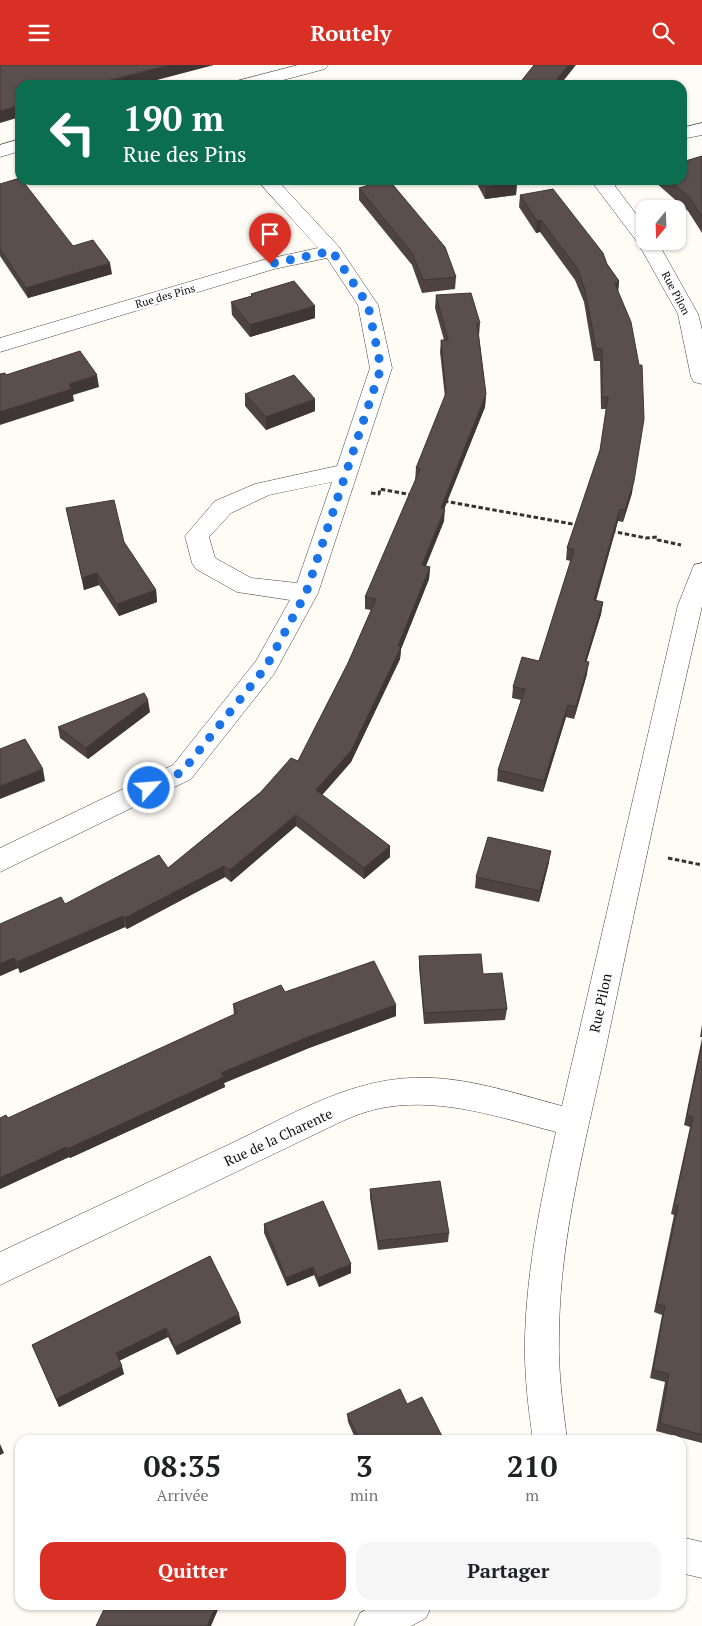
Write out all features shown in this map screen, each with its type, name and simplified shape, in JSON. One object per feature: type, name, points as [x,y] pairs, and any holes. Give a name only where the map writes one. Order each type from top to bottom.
[{"type":"street","points":[[262,80],[319,65]]},
{"type":"street","points":[[687,133],[702,129]]},
{"type":"street","points":[[0,151],[15,146]]},
{"type":"street","points":[[0,861],[182,772],[266,667],[306,593],[381,368],[368,305],[332,251],[272,185]]},
{"type":"street","name":"Rue Pilon","points":[[605,185],[636,227]]},
{"type":"street","name":"Rue Pilon","points":[[652,250],[688,314],[702,377]]},
{"type":"street","name":"Rue des Pins","points":[[0,345],[270,264],[332,251]]},
{"type":"street","points":[[306,593],[246,586],[204,563],[197,536],[222,507],[263,489],[347,471]]},
{"type":"street","name":"Rue Pilon","points":[[549,1435],[543,1384],[542,1306],[550,1241],[633,851],[688,614],[702,571]]},
{"type":"street","name":"Rue de la Charente","points":[[0,1269],[319,1117],[370,1097],[405,1091],[444,1093],[482,1100],[574,1123]]},
{"type":"street","points":[[686,1556],[702,1560]]},
{"type":"street","points":[[373,1626],[403,1610]]},
{"type":"path","points":[[366,489],[379,494],[380,489],[418,496]]},
{"type":"path","points":[[437,500],[580,526]]},
{"type":"path","points":[[608,531],[646,538],[657,537],[658,541],[681,545]]},
{"type":"path","points":[[668,858],[702,865]]},
{"type":"building","points":[[0,65],[169,65],[111,80],[15,80],[15,106],[0,111]]},
{"type":"building","points":[[534,65],[568,65],[556,80],[522,80]]},
{"type":"building","points":[[702,156],[702,217],[690,198],[675,185],[687,185],[687,160]]},
{"type":"building","points":[[15,180],[15,185],[26,185],[73,246],[93,240],[110,263],[26,288],[0,249],[0,184]]},
{"type":"building","points":[[369,185],[393,185],[445,247],[456,277],[423,280],[412,253],[359,188]]},
{"type":"building","points":[[553,189],[603,253],[607,264],[619,281],[615,284],[631,322],[639,365],[642,365],[644,419],[634,481],[625,510],[620,509],[594,600],[603,602],[585,661],[589,662],[576,707],[568,705],[544,781],[498,770],[525,689],[513,687],[522,657],[539,661],[574,550],[567,548],[600,450],[608,397],[602,397],[602,349],[596,349],[585,290],[577,268],[541,220],[537,221],[520,195]]},
{"type":"building","points":[[294,281],[315,306],[250,325],[231,302],[252,296],[251,294]]},
{"type":"building","points":[[471,293],[480,323],[477,324],[486,394],[441,508],[445,509],[422,565],[430,567],[398,646],[401,647],[351,751],[316,790],[390,846],[364,868],[296,815],[230,870],[224,866],[125,918],[123,916],[17,962],[14,958],[0,964],[0,924],[61,897],[65,904],[159,855],[168,868],[260,793],[291,758],[298,761],[348,663],[376,599],[365,597],[420,469],[416,468],[446,393],[441,340],[448,340],[436,295]]},
{"type":"building","points":[[80,351],[97,375],[69,384],[72,389],[0,412],[0,374],[5,373],[6,375]]},
{"type":"building","points":[[294,375],[315,399],[266,417],[245,394]]},
{"type":"building","points":[[114,500],[124,542],[156,590],[117,604],[97,573],[82,578],[66,508]]},
{"type":"building","points":[[144,693],[148,700],[86,748],[58,727]]},
{"type":"building","points":[[25,739],[43,769],[0,786],[0,749]]},
{"type":"building","points":[[488,837],[551,851],[540,891],[476,877]]},
{"type":"building","points":[[481,954],[483,974],[502,973],[507,1009],[424,1013],[419,956]]},
{"type":"building","points":[[374,961],[396,1005],[308,1037],[221,1073],[224,1077],[0,1178],[0,1118],[6,1115],[8,1118],[237,1013],[233,1004],[281,985],[285,992]]},
{"type":"building","points":[[702,1044],[702,1435],[660,1423],[669,1374],[653,1370],[665,1306],[657,1304],[678,1206],[674,1205],[693,1117],[687,1115]]},
{"type":"building","points":[[440,1181],[449,1233],[378,1241],[370,1189]]},
{"type":"building","points":[[323,1201],[351,1264],[318,1278],[313,1267],[286,1278],[264,1224]]},
{"type":"building","points":[[210,1256],[239,1314],[175,1347],[166,1328],[116,1353],[122,1366],[56,1399],[32,1345]]},
{"type":"building","points":[[400,1389],[407,1404],[422,1397],[441,1435],[358,1435],[347,1414]]},
{"type":"building","points":[[104,1610],[214,1610],[207,1626],[96,1626]]},
{"type":"route","points":[[149,788],[182,772],[266,667],[306,593],[381,368],[368,305],[332,251],[270,264]]}]
